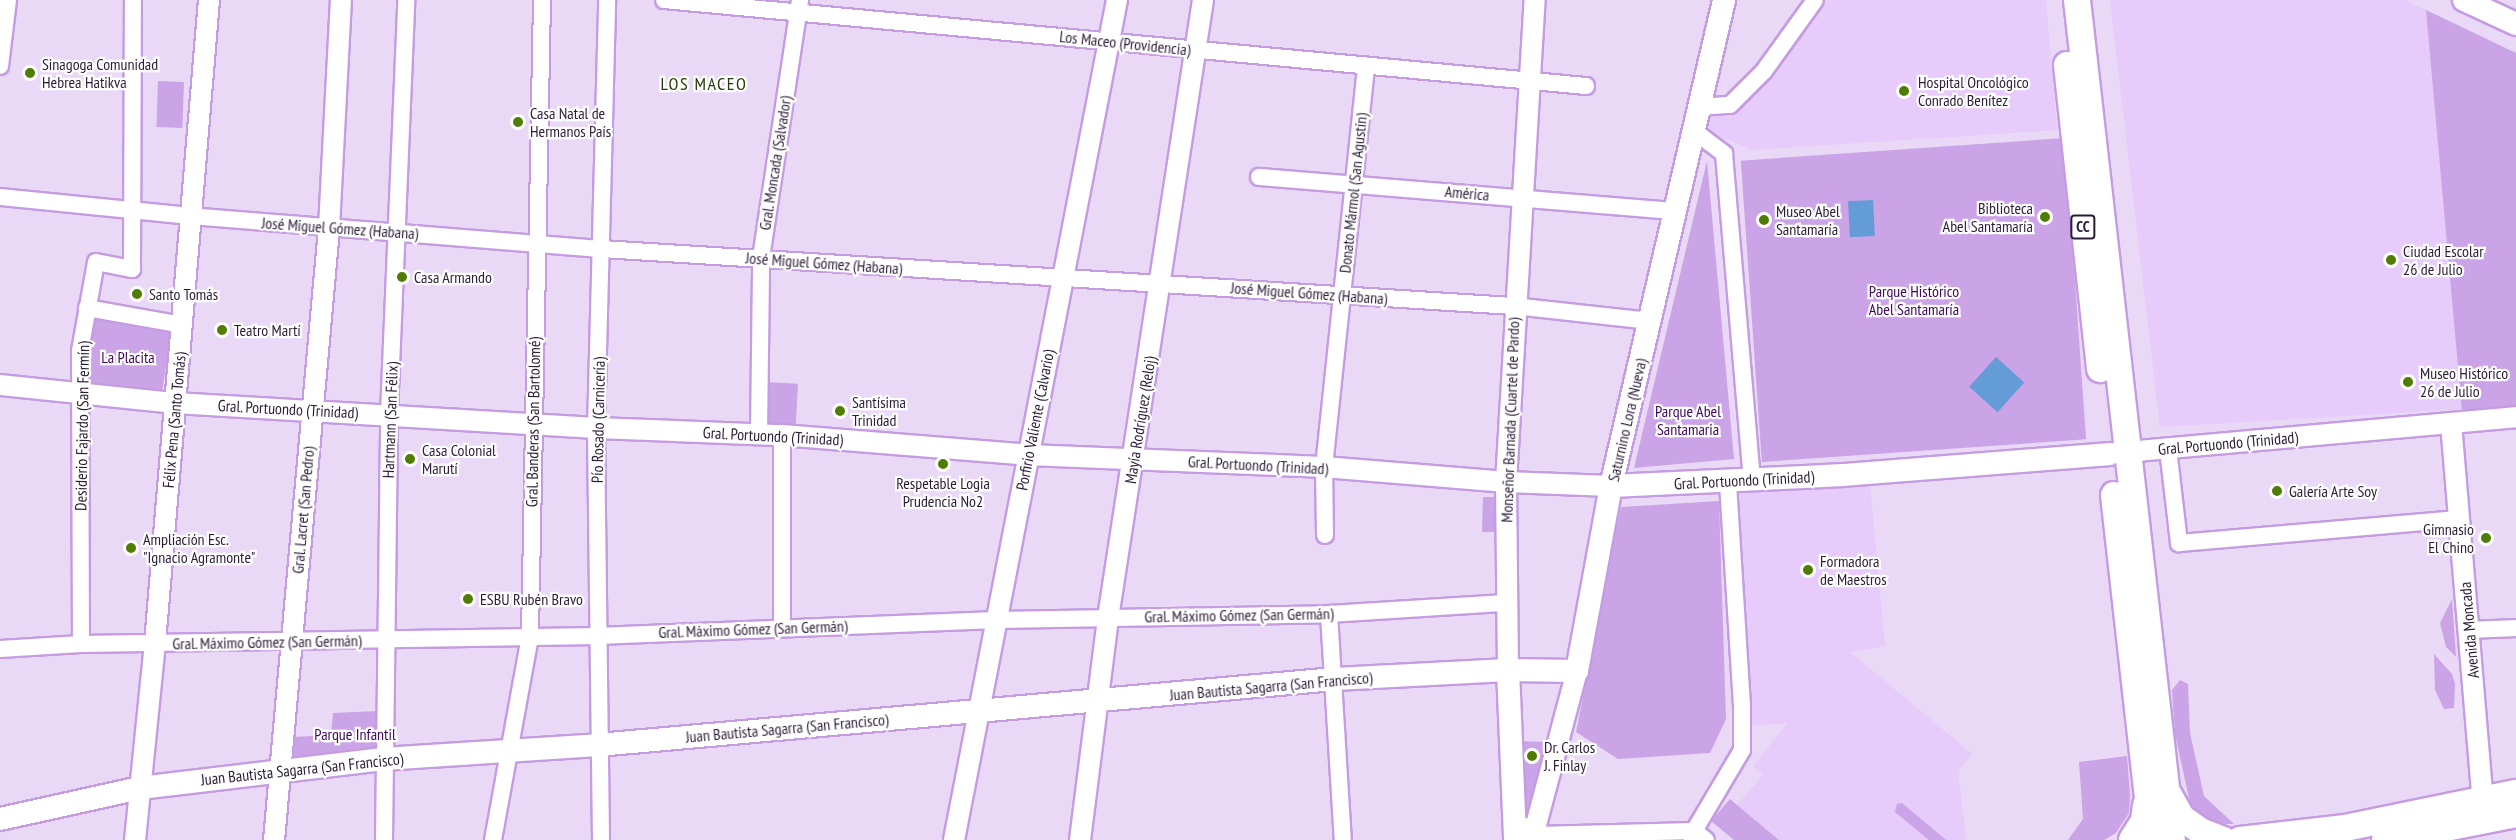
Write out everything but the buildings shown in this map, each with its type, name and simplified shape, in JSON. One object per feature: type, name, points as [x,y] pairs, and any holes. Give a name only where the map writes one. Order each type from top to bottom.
[{"type":"main road","name":"Saturnino Lora (Nueva)","points":[[1577,670],[1611,486],[1724,0]]},
{"type":"main road","name":"CC","points":[[2060,0],[2118,453],[2156,789],[2144,821],[2132,840]]},
{"type":"main road","name":"CC","points":[[2077,0],[2118,453]]},
{"type":"main road","points":[[2464,0],[2516,24]]},
{"type":"main road","name":"Gral. Portuondo (Trinidad)","points":[[1611,486],[1752,481],[2118,453]]},
{"type":"main road","name":"Juan Bautista Sagarra (San Francisco)","points":[[0,819],[140,788],[383,759],[598,746],[979,710],[1335,680],[1508,670],[1577,670]]},
{"type":"main road","name":"Monseñor Barnada (Cuartel de Pardo)","points":[[1508,670],[1514,815],[1527,838]]},
{"type":"main road","points":[[2153,840],[2156,789]]},
{"type":"main road","points":[[2156,789],[2172,840]]},
{"type":"main road","points":[[2156,789],[2181,817],[2200,831],[2224,840]]},
{"type":"main road","points":[[2240,840],[2345,828],[2516,793]]},
{"type":"main road","points":[[2385,840],[2516,814]]},
{"type":"street","points":[[0,66],[8,0]]},
{"type":"street","name":"Desiderio Fajardo (San Fermín)","points":[[81,644],[80,351],[96,262],[132,269],[134,0]]},
{"type":"street","name":"Félix Pena (Santo Tomás)","points":[[135,840],[155,643],[209,0]]},
{"type":"street","name":"Gral. Lacret (San Pedro)","points":[[274,840],[329,228],[341,0]]},
{"type":"street","name":"Hartmann (San Félix)","points":[[384,840],[384,640],[389,414],[406,0]]},
{"type":"street","name":"Gral. Banderas (San Bartolomé)","points":[[493,840],[530,636],[532,423],[542,0]]},
{"type":"street","name":"Pío Rosado (Carnicería)","points":[[601,840],[598,746],[597,428],[607,0]]},
{"type":"street","name":"Los Maceo (Providencia)","points":[[664,0],[799,6],[1196,51],[1586,86]]},
{"type":"street","name":"Porfirio Valiente (Calvario)","points":[[954,840],[1117,0]]},
{"type":"street","name":"Mayía Rodríguez (Reloj)","points":[[1080,840],[1108,618],[1203,0]]},
{"type":"street","name":"Monseñor Barnada (Cuartel de Pardo)","points":[[1508,670],[1506,482],[1514,306],[1525,198],[1528,79],[1535,0]]},
{"type":"street","points":[[1699,107],[1730,105],[1764,71],[1815,0]]},
{"type":"street","name":"Gral. Moncada (Salvador)","points":[[759,434],[761,258],[799,6]]},
{"type":"street","name":"Donato Mármol (San Agustín)","points":[[1325,535],[1324,467],[1366,67]]},
{"type":"street","points":[[1694,131],[1724,154],[1752,481]]},
{"type":"street","name":"América","points":[[1259,177],[1675,211]]},
{"type":"street","name":"José Miguel Gómez (Habana)","points":[[0,198],[329,228],[537,242],[602,249],[1514,306],[1649,321]]},
{"type":"street","points":[[87,308],[182,325]]},
{"type":"street","name":"Gral. Portuondo (Trinidad)","points":[[0,386],[175,403],[597,428],[782,435],[1028,455],[1324,467],[1506,482],[1611,486]]},
{"type":"street","name":"Gral. Portuondo (Trinidad)","points":[[2118,453],[2516,417]]},
{"type":"street","name":"Avenida Moncada","points":[[2451,423],[2483,801]]},
{"type":"street","points":[[782,435],[782,627]]},
{"type":"street","points":[[2168,449],[2180,543],[2460,519]]},
{"type":"street","points":[[1527,838],[1697,837],[1742,750],[1742,706],[1728,481]]},
{"type":"street","name":"Gral. Máximo Gómez (San Germán)","points":[[0,649],[81,644],[597,636],[996,620],[1329,614],[1506,603]]},
{"type":"street","points":[[1329,614],[1335,680],[1343,840]]},
{"type":"street","points":[[2469,630],[2516,628]]},
{"type":"street","name":"Saturnino Lora (Nueva)","points":[[1527,838],[1577,670]]},
{"type":"shaded area","name":"Hospital Oncológico Conrado Benítez","points":[[1822,0],[2046,0],[2057,130],[1753,150],[1721,137],[1704,126],[1707,114],[1737,111],[1774,72]]},
{"type":"shaded area","name":"Ciudad Escolar 26 de Julio","points":[[2110,0],[2405,0],[2516,53],[2516,406],[2160,427]]},
{"type":"shaded area","points":[[1870,484],[1885,646],[1850,652],[1972,754],[1958,771],[1966,840],[1779,840],[1737,805],[1763,775],[1753,766],[1788,723],[1747,726],[1733,494]]},
{"type":"green space","points":[[2426,10],[2516,53],[2516,406],[2462,411]]},
{"type":"green space","points":[[158,81],[184,82],[182,128],[156,127]]},
{"type":"green space","name":"Parque Histórico Abel Santamaría","points":[[2065,138],[2086,439],[1762,462],[1741,161]]},
{"type":"green space","name":"Parque Abel Santamaria","points":[[1707,161],[1734,459],[1634,468]]},
{"type":"green space","name":"La Placita","points":[[92,316],[172,329],[161,400],[81,387]]},
{"type":"green space","points":[[765,382],[798,384],[795,431],[763,429]]},
{"type":"green space","points":[[1483,497],[1494,497],[1498,501],[1498,532],[1482,532]]},
{"type":"green space","points":[[1719,501],[1726,719],[1710,753],[1618,759],[1576,732],[1621,507]]},
{"type":"green space","points":[[2452,599],[2456,657],[2446,647],[2440,623]]},
{"type":"green space","points":[[2434,654],[2452,674],[2455,684],[2454,708],[2444,709],[2435,690]]},
{"type":"green space","points":[[2180,680],[2188,684],[2190,733],[2204,796],[2234,824],[2224,824],[2204,817],[2190,803],[2175,734],[2172,690]]},
{"type":"green space","name":"Parque Infantil","points":[[378,711],[377,755],[292,761],[293,737],[331,735],[333,713]]},
{"type":"green space","points":[[1515,741],[1551,742],[1533,812],[1528,814],[1522,814]]},
{"type":"green space","points":[[2127,756],[2129,813],[2116,833],[2104,840],[2068,840],[2083,819],[2079,762]]},
{"type":"green space","points":[[1730,799],[1779,840],[1734,840],[1711,821]]},
{"type":"green space","points":[[1902,803],[1946,840],[1929,840],[1895,812],[1897,804]]},
{"type":"water","points":[[1873,200],[1875,236],[1850,237],[1848,201]]},
{"type":"water","points":[[1996,357],[2024,382],[1997,412],[1969,387]]},
{"type":"place","name":"Sinagoga Comunidad Hebrea Hatikva","points":[[30,73]]},
{"type":"place","name":"Hospital Oncológico Conrado Benítez","points":[[1904,91]]},
{"type":"place","name":"Casa Natal de Hermanos País","points":[[518,122]]},
{"type":"place","name":"Biblioteca Abel Santamaría","points":[[2045,217]]},
{"type":"place","name":"Museo Abel Santamaría","points":[[1764,220]]},
{"type":"place","name":"Ciudad Escolar 26 de Julio","points":[[2391,260]]},
{"type":"place","name":"Casa Armando","points":[[402,277]]},
{"type":"place","name":"Santo Tomás","points":[[137,294]]},
{"type":"place","name":"Teatro Martí","points":[[222,330]]},
{"type":"place","name":"Museo Histórico 26 de Julio","points":[[2408,382]]},
{"type":"place","name":"Santísima Trinidad","points":[[840,411]]},
{"type":"place","name":"Casa Colonial Marutí","points":[[410,459]]},
{"type":"place","name":"Respetable Logia Prudencia No2","points":[[943,464]]},
{"type":"place","name":"Galería Arte Soy","points":[[2277,491]]},
{"type":"place","name":"Gimnasio El Chino","points":[[2486,538]]},
{"type":"place","name":"Ampliación Esc. \"Ignacio Agramonte\"","points":[[131,548]]},
{"type":"place","name":"Formadora de Maestros","points":[[1808,570]]},
{"type":"place","name":"ESBU Rubén Bravo","points":[[468,599]]},
{"type":"place","name":"Dr. Carlos J. Finlay","points":[[1532,756]]},
{"type":"district","name":"LOS MACEO","points":[[704,84]]}]
